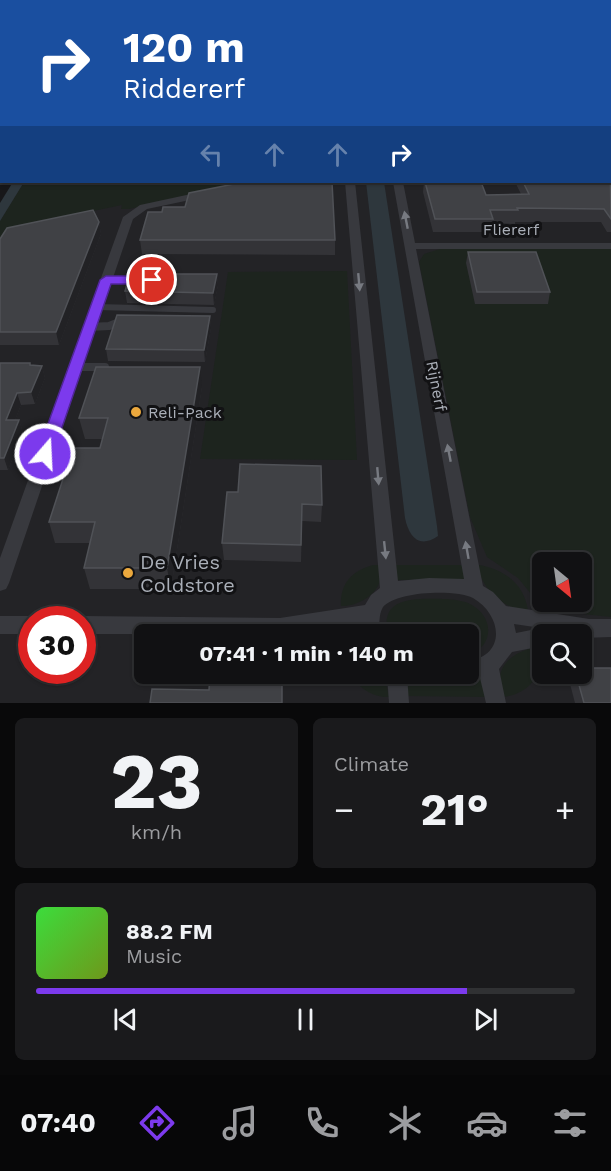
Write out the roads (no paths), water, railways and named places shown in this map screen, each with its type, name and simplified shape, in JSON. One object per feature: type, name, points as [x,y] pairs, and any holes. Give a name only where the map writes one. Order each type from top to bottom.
[{"type":"street","points":[[350,183],[390,591]]},
{"type":"street","name":"Rijnerf","points":[[398,183],[475,591]]},
{"type":"street","points":[[0,583],[130,214],[150,206],[219,191]]},
{"type":"street","name":"Fliererf","points":[[411,246],[611,246]]},
{"type":"street","points":[[370,624],[371,612],[377,601],[390,591],[407,586],[457,586],[475,591],[491,601],[500,613],[507,633],[500,654],[488,666],[479,668]]},
{"type":"street","points":[[290,624],[371,612]]},
{"type":"street","points":[[500,613],[565,624]]},
{"type":"street","points":[[0,625],[18,625]]},
{"type":"street","points":[[96,625],[134,625]]},
{"type":"street","points":[[592,628],[611,628]]},
{"type":"street","points":[[505,644],[532,639]]},
{"type":"street","points":[[488,666],[496,703]]},
{"type":"street","points":[[398,684],[399,703]]},
{"type":"lane","points":[[106,280],[141,280]]},
{"type":"lane","points":[[97,307],[213,310]]},
{"type":"lane","points":[[90,327],[109,326],[117,321],[129,321]]},
{"type":"lane","points":[[75,367],[110,368]]},
{"type":"place","name":"Reli-Pack","points":[[136,412]]},
{"type":"place","name":"De Vries Coldstore","points":[[128,573]]}]
